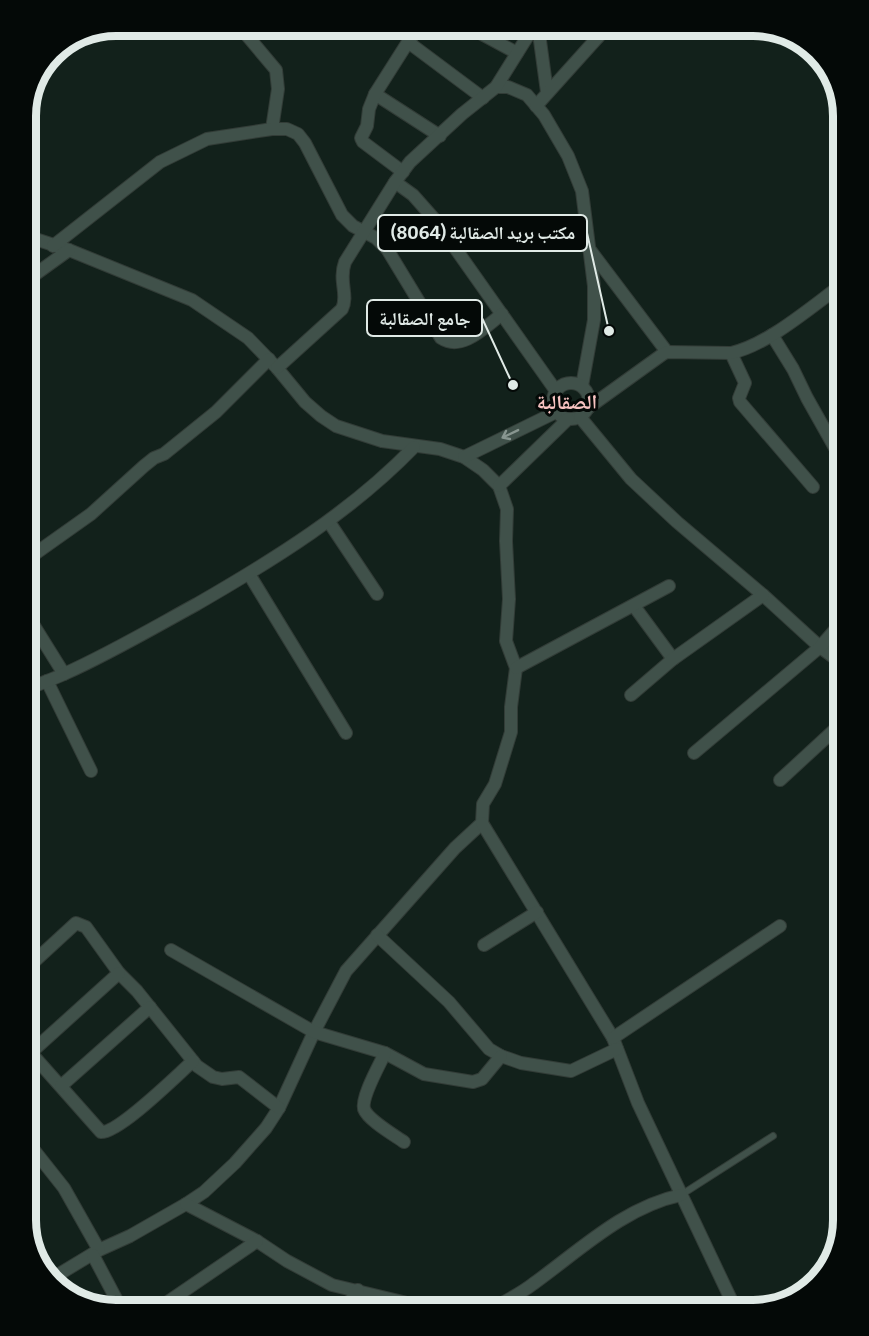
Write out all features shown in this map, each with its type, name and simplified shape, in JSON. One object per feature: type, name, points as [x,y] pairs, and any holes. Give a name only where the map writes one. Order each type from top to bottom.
[{"type":"street","points":[[247,36],[276,70],[278,89],[272,129]]},
{"type":"street","points":[[412,36],[375,94],[369,109],[367,126],[361,138],[399,177],[436,221],[556,391]]},
{"type":"street","points":[[486,36],[517,53]]},
{"type":"street","points":[[36,547],[91,514],[144,466],[164,454],[342,309],[346,302],[341,272],[399,177],[410,162],[462,114],[496,87],[528,36]]},
{"type":"street","points":[[539,36],[547,92]]},
{"type":"street","points":[[536,106],[598,37]]},
{"type":"street","points":[[408,42],[483,98]]},
{"type":"street","points":[[496,87],[517,89],[527,95],[556,135],[576,173],[582,191],[594,286],[594,320],[582,386]]},
{"type":"street","points":[[375,94],[440,136]]},
{"type":"street","points":[[53,246],[160,162],[207,139],[272,129],[287,129],[298,134],[305,143],[342,215],[353,226],[376,238],[387,249],[441,338],[451,344],[464,342],[502,314]]},
{"type":"street","points":[[36,240],[69,250],[192,300],[248,338],[273,363],[305,402],[336,426],[382,441],[440,449],[464,457],[483,470],[499,486],[507,508],[509,599],[506,641],[516,668],[511,707],[511,732],[495,784],[483,804],[482,823],[615,1044],[638,1103],[731,1300]]},
{"type":"street","points":[[590,249],[667,352]]},
{"type":"street","points":[[36,274],[69,250]]},
{"type":"street","points":[[499,486],[579,415],[667,352],[741,350],[771,335],[833,291]]},
{"type":"street","points":[[771,335],[793,369],[833,444]]},
{"type":"street","points":[[731,352],[745,383],[740,402],[813,488]]},
{"type":"street","points":[[556,412],[553,401],[556,391],[565,384],[576,384],[582,386],[588,396],[579,415]]},
{"type":"street","points":[[464,457],[556,412],[579,415],[631,478],[677,522],[833,657]]},
{"type":"street","points":[[36,686],[125,643],[249,574],[328,522],[384,476],[414,447]]},
{"type":"street","points":[[328,522],[377,594]]},
{"type":"street","points":[[249,574],[346,733]]},
{"type":"street","points":[[516,668],[669,586]]},
{"type":"street","points":[[631,695],[673,659],[763,595]]},
{"type":"street","points":[[634,606],[673,659]]},
{"type":"street","points":[[36,629],[64,674]]},
{"type":"street","points":[[694,753],[820,647],[833,632]]},
{"type":"street","points":[[47,681],[91,771]]},
{"type":"street","points":[[780,780],[833,731]]},
{"type":"street","points":[[57,1275],[186,1204],[219,1179],[266,1128],[279,1108],[314,1032],[346,971],[455,848],[482,823]]},
{"type":"street","points":[[484,945],[537,912]]},
{"type":"street","points":[[36,960],[76,923],[86,927],[119,973],[150,1007],[193,1061],[213,1077],[222,1079],[239,1077],[279,1108]]},
{"type":"street","points":[[377,935],[448,1002],[489,1049],[521,1063],[571,1071],[615,1044],[780,926]]},
{"type":"street","points":[[171,950],[314,1032],[385,1053],[424,1074],[473,1082],[482,1079],[501,1056]]},
{"type":"street","points":[[36,1049],[119,973]]},
{"type":"street","points":[[61,1086],[150,1007]]},
{"type":"street","points":[[385,1053],[365,1096],[364,1108],[369,1116],[404,1142]]},
{"type":"street","points":[[36,1063],[61,1086],[97,1129],[106,1132],[129,1117],[193,1061]]},
{"type":"street","points":[[36,1153],[64,1188],[117,1300]]},
{"type":"street","points":[[507,1300],[638,1210],[663,1199],[681,1195]]},
{"type":"street","points":[[186,1204],[257,1241],[287,1261],[332,1285],[396,1300]]},
{"type":"street","points":[[171,1300],[257,1241]]},
{"type":"street","points":[[351,1300],[358,1290]]},
{"type":"lane","points":[[681,1195],[773,1136]]},
{"type":"place","name":"مكتب بريد الصقالبة (8064)","points":[[609,331]]},
{"type":"place","name":"جامع الصقالبة","points":[[513,385]]},
{"type":"district","name":"الصقالبة","points":[[567,402]]}]
